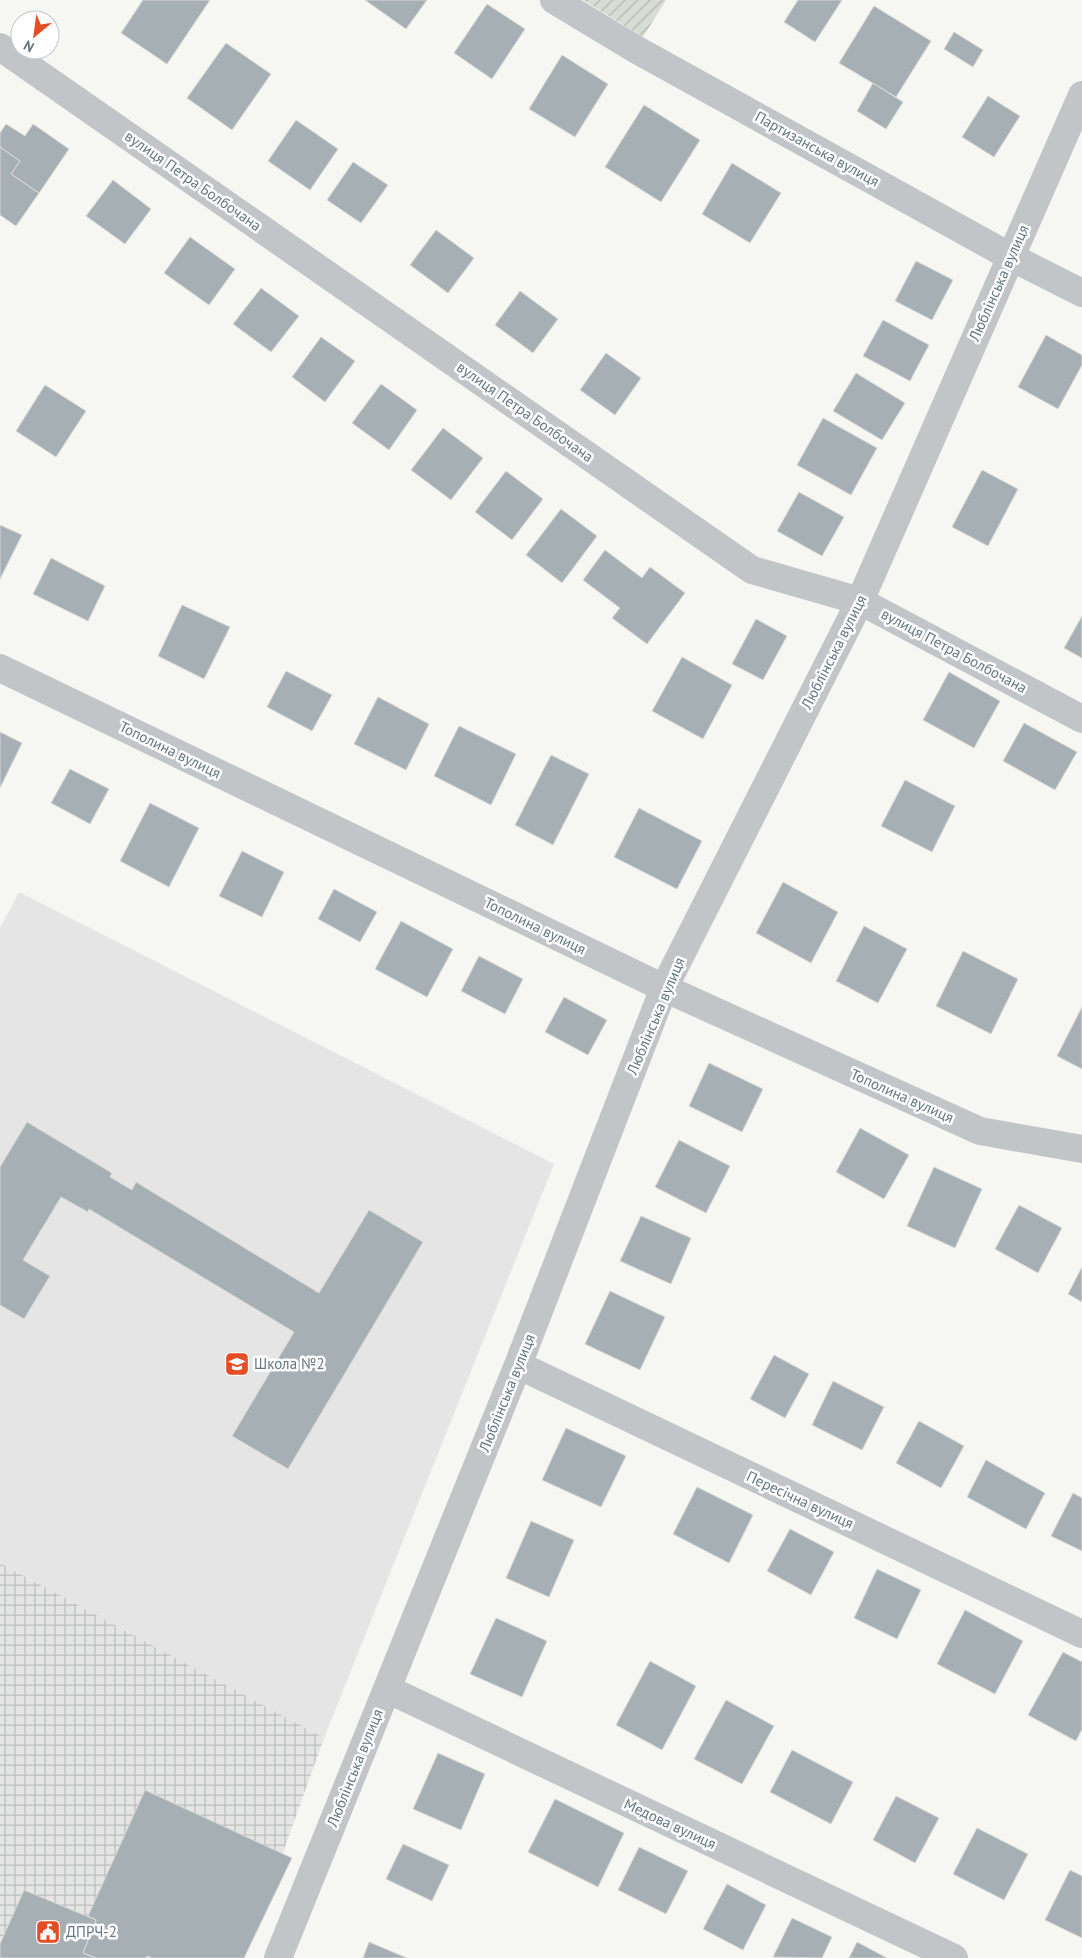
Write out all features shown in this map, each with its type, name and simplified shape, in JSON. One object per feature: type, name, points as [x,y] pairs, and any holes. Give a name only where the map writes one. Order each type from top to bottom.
[{"type":"street","name":"Партизанська вулиця","points":[[554,0],[637,50],[1011,257],[1082,293]]},
{"type":"street","name":"вулиця Петра Болбочана","points":[[0,47],[752,570],[860,601],[1082,719]]},
{"type":"street","name":"Люблінська вулиця","points":[[278,1958],[518,1365],[664,988],[860,601],[1082,95]]},
{"type":"street","name":"Тополина вулиця","points":[[0,668],[664,988],[980,1131],[1082,1149]]},
{"type":"street","name":"Пересічна вулиця","points":[[518,1365],[1082,1634]]},
{"type":"street","name":"Медова вулиця","points":[[387,1689],[954,1958]]},
{"type":"shaded area","points":[[583,0],[666,0],[643,37]]},
{"type":"shaded area","name":"Школа №2","points":[[19,892],[554,1164],[324,1738],[0,1563],[0,928]]},
{"type":"shaded area","name":"ДПРЧ-2","points":[[0,1563],[324,1738],[245,1958],[0,1958]]},
{"type":"building","points":[[143,0],[210,0],[167,64],[121,33]]},
{"type":"building","points":[[365,0],[427,0],[406,29]]},
{"type":"building","points":[[798,0],[842,0],[815,42],[784,22]]},
{"type":"building","points":[[487,4],[525,29],[492,79],[454,53]]},
{"type":"building","points":[[874,6],[931,41],[896,97],[839,63]]},
{"type":"building","points":[[954,32],[983,50],[973,67],[944,49]]},
{"type":"building","points":[[226,43],[271,74],[232,130],[187,98]]},
{"type":"building","points":[[562,55],[608,84],[575,137],[529,109]]},
{"type":"building","points":[[873,83],[903,102],[886,129],[857,111]]},
{"type":"building","points":[[988,96],[1020,116],[994,157],[962,137]]},
{"type":"building","points":[[644,105],[700,140],[661,202],[605,167]]},
{"type":"building","points":[[296,120],[338,149],[310,190],[268,161]]},
{"type":"building","points":[[6,124],[25,136],[33,124],[69,149],[39,193],[11,174],[20,161],[0,147],[0,133]]},
{"type":"building","points":[[0,147],[20,161],[11,174],[39,193],[16,226],[0,215]]},
{"type":"building","points":[[353,162],[388,185],[361,223],[327,200]]},
{"type":"building","points":[[732,163],[781,193],[750,243],[702,214]]},
{"type":"building","points":[[113,180],[151,209],[125,244],[86,216]]},
{"type":"building","points":[[436,230],[474,258],[448,293],[410,265]]},
{"type":"building","points":[[190,237],[235,269],[209,305],[164,273]]},
{"type":"building","points":[[916,261],[953,280],[932,320],[895,301]]},
{"type":"building","points":[[261,288],[299,316],[271,352],[233,324]]},
{"type":"building","points":[[520,291],[558,319],[533,353],[495,325]]},
{"type":"building","points":[[883,320],[929,345],[910,381],[863,356]]},
{"type":"building","points":[[1046,335],[1082,355],[1082,365],[1058,409],[1018,387]]},
{"type":"building","points":[[321,337],[355,361],[325,402],[292,377]]},
{"type":"building","points":[[606,353],[641,378],[615,415],[580,390]]},
{"type":"building","points":[[856,373],[905,403],[882,440],[833,411]]},
{"type":"building","points":[[381,384],[417,410],[389,450],[352,423]]},
{"type":"building","points":[[45,385],[86,411],[56,457],[16,431]]},
{"type":"building","points":[[823,418],[877,448],[851,495],[797,465]]},
{"type":"building","points":[[443,428],[483,458],[451,500],[411,470]]},
{"type":"building","points":[[982,470],[1018,489],[988,546],[952,527]]},
{"type":"building","points":[[506,471],[543,499],[512,540],[475,512]]},
{"type":"building","points":[[799,492],[844,517],[822,556],[777,531]]},
{"type":"building","points":[[561,509],[597,536],[562,583],[526,555]]},
{"type":"building","points":[[0,525],[22,535],[0,579]]},
{"type":"building","points":[[605,550],[642,578],[650,567],[685,593],[647,644],[612,618],[620,608],[583,580]]},
{"type":"building","points":[[51,558],[105,586],[88,621],[33,594]]},
{"type":"building","points":[[182,605],[230,627],[204,679],[158,656]]},
{"type":"building","points":[[1082,616],[1082,658],[1064,648]]},
{"type":"building","points":[[756,619],[787,636],[763,680],[732,664]]},
{"type":"building","points":[[682,657],[732,685],[703,739],[652,711]]},
{"type":"building","points":[[286,671],[332,695],[312,731],[267,707]]},
{"type":"building","points":[[949,672],[1000,701],[974,748],[923,720]]},
{"type":"building","points":[[378,697],[429,724],[406,770],[354,744]]},
{"type":"building","points":[[1024,723],[1077,752],[1055,790],[1003,761]]},
{"type":"building","points":[[459,726],[516,754],[491,805],[434,776]]},
{"type":"building","points":[[0,732],[22,743],[0,788]]},
{"type":"building","points":[[551,755],[589,774],[553,845],[515,825]]},
{"type":"building","points":[[70,769],[109,789],[90,824],[51,803]]},
{"type":"building","points":[[905,780],[955,806],[932,852],[881,826]]},
{"type":"building","points":[[150,803],[199,828],[169,887],[120,861]]},
{"type":"building","points":[[639,808],[702,841],[677,889],[614,857]]},
{"type":"building","points":[[242,851],[284,872],[262,917],[219,896]]},
{"type":"building","points":[[783,882],[838,912],[811,963],[756,933]]},
{"type":"building","points":[[334,889],[377,912],[360,942],[318,919]]},
{"type":"building","points":[[401,921],[453,949],[427,997],[375,969]]},
{"type":"building","points":[[864,926],[907,949],[878,1003],[836,981]]},
{"type":"building","points":[[963,951],[1018,979],[991,1034],[936,1006]]},
{"type":"building","points":[[479,956],[523,979],[505,1014],[461,991]]},
{"type":"building","points":[[564,997],[607,1020],[588,1055],[545,1032]]},
{"type":"building","points":[[1082,1007],[1082,1069],[1057,1056]]},
{"type":"building","points":[[709,1063],[763,1089],[742,1132],[689,1106]]},
{"type":"building","points":[[27,1122],[112,1173],[110,1177],[132,1190],[136,1182],[319,1293],[369,1210],[423,1242],[288,1469],[232,1436],[294,1332],[89,1209],[88,1212],[61,1197],[23,1260],[50,1276],[24,1319],[0,1305],[0,1167]]},
{"type":"building","points":[[860,1128],[909,1155],[884,1199],[836,1172]]},
{"type":"building","points":[[679,1140],[730,1166],[706,1213],[655,1187]]},
{"type":"building","points":[[934,1167],[982,1189],[955,1248],[907,1226]]},
{"type":"building","points":[[1019,1205],[1062,1228],[1038,1273],[995,1249]]},
{"type":"building","points":[[641,1216],[691,1238],[671,1284],[620,1261]]},
{"type":"building","points":[[1082,1267],[1082,1302],[1068,1294]]},
{"type":"building","points":[[610,1291],[665,1317],[640,1370],[585,1344]]},
{"type":"building","points":[[774,1355],[809,1374],[785,1418],[750,1399]]},
{"type":"building","points":[[833,1381],[884,1407],[862,1450],[812,1425]]},
{"type":"building","points":[[919,1421],[964,1446],[941,1488],[896,1463]]},
{"type":"building","points":[[566,1428],[626,1456],[601,1507],[542,1480]]},
{"type":"building","points":[[986,1460],[1045,1493],[1026,1529],[967,1497]]},
{"type":"building","points":[[697,1487],[753,1515],[729,1563],[673,1534]]},
{"type":"building","points":[[1073,1493],[1082,1498],[1082,1551],[1051,1536]]},
{"type":"building","points":[[531,1521],[574,1540],[549,1597],[506,1578]]},
{"type":"building","points":[[790,1529],[834,1552],[811,1595],[767,1571]]},
{"type":"building","points":[[877,1569],[921,1590],[897,1639],[854,1618]]},
{"type":"building","points":[[965,1610],[1023,1641],[995,1694],[937,1664]]},
{"type":"building","points":[[496,1618],[547,1641],[522,1697],[470,1674]]},
{"type":"building","points":[[1063,1652],[1082,1662],[1082,1729],[1076,1741],[1028,1715]]},
{"type":"building","points":[[650,1661],[696,1686],[662,1750],[616,1725]]},
{"type":"building","points":[[726,1700],[774,1726],[742,1784],[694,1759]]},
{"type":"building","points":[[792,1750],[853,1782],[831,1824],[770,1792]]},
{"type":"building","points":[[438,1753],[485,1774],[461,1830],[413,1809]]},
{"type":"building","points":[[145,1790],[292,1858],[244,1958],[152,1958],[147,1956],[146,1958],[96,1958],[83,1953],[96,1920],[88,1916]]},
{"type":"building","points":[[896,1796],[939,1818],[915,1863],[873,1840]]},
{"type":"building","points":[[555,1799],[624,1833],[598,1887],[528,1852]]},
{"type":"building","points":[[977,1828],[1028,1854],[1004,1900],[953,1874]]},
{"type":"building","points":[[403,1844],[449,1865],[432,1901],[386,1879]]},
{"type":"building","points":[[639,1847],[688,1871],[666,1914],[618,1890]]},
{"type":"building","points":[[1070,1870],[1082,1876],[1082,1938],[1045,1920]]},
{"type":"building","points":[[727,1884],[766,1905],[743,1950],[703,1929]]},
{"type":"building","name":"ДПРЧ-2","points":[[24,1890],[96,1920],[83,1953],[96,1958],[0,1958],[0,1944]]},
{"type":"building","points":[[792,1918],[832,1937],[822,1958],[773,1957]]},
{"type":"building","points":[[369,1942],[407,1958],[363,1958]]},
{"type":"building","points":[[857,1942],[887,1958],[849,1958]]},
{"type":"place","name":"Школа №2","points":[[237,1364]]},
{"type":"place","name":"ДПРЧ-2","points":[[48,1932]]}]
